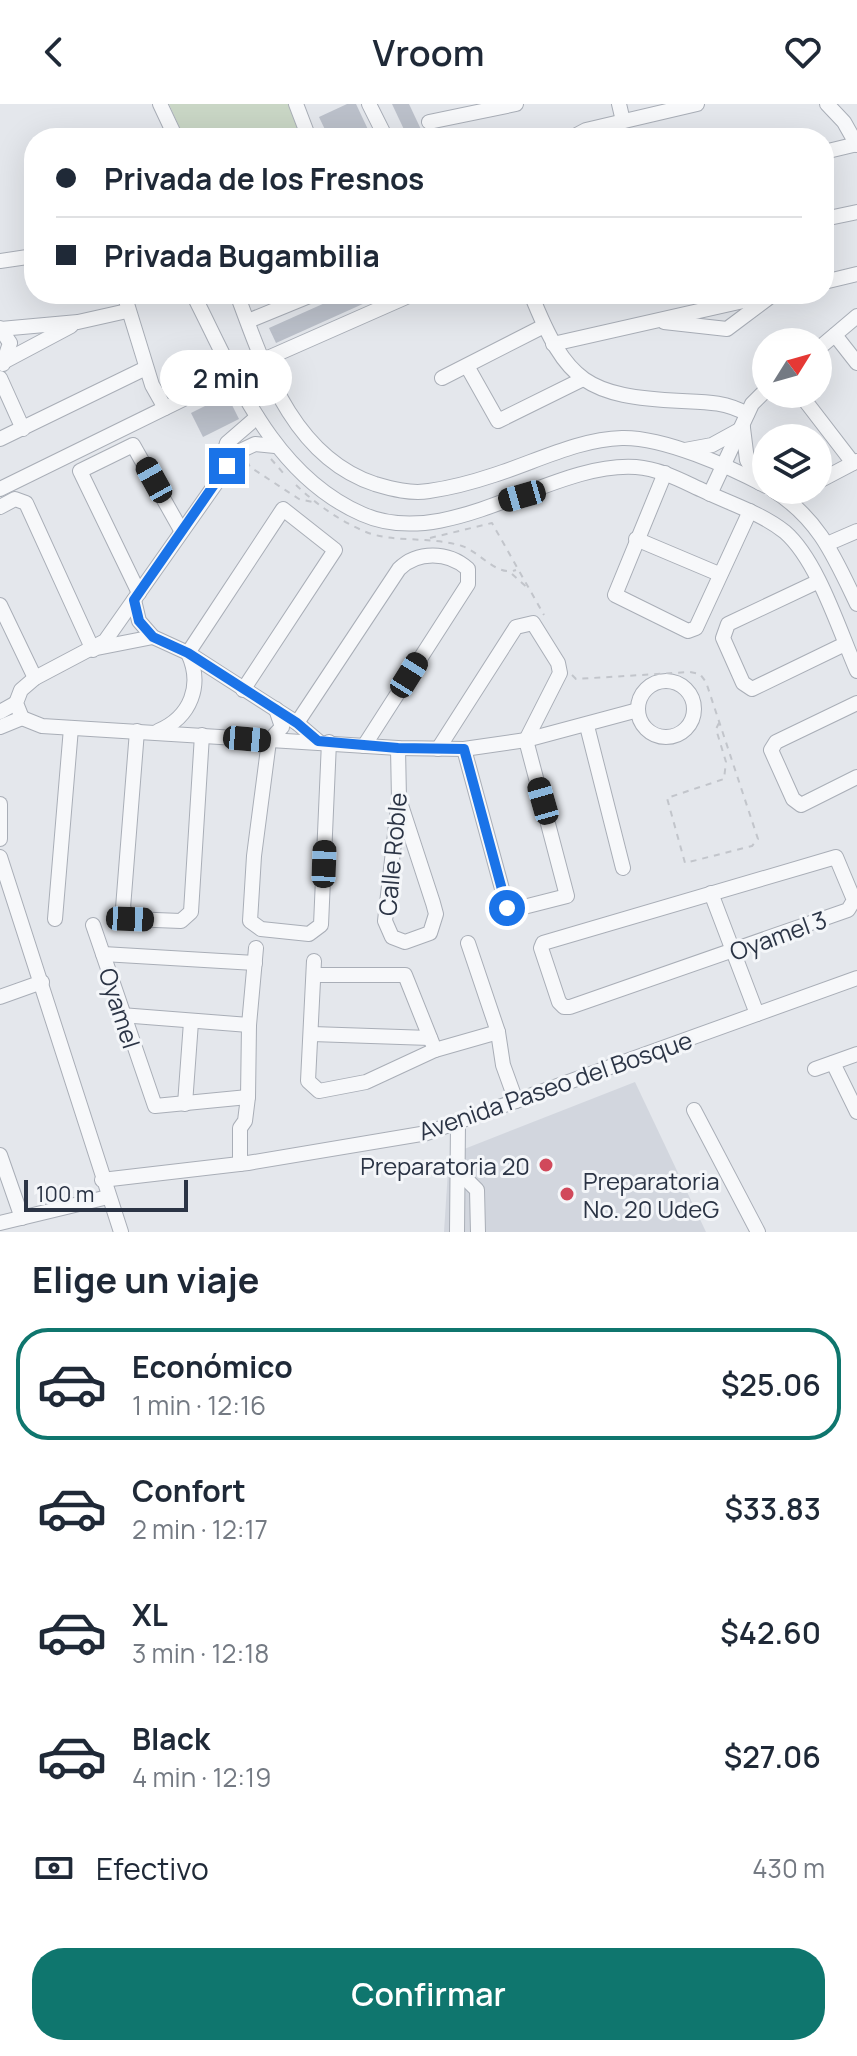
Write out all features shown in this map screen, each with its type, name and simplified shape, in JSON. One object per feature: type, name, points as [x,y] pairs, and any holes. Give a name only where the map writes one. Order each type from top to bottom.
[{"type":"street","points":[[160,104],[171,128]]},
{"type":"street","points":[[296,104],[304,128]]},
{"type":"street","points":[[369,104],[381,128]]},
{"type":"street","points":[[429,122],[453,110],[516,104]]},
{"type":"street","points":[[619,104],[627,120]]},
{"type":"street","points":[[627,104],[627,120]]},
{"type":"street","points":[[594,128],[673,107],[697,104]]},
{"type":"street","points":[[827,104],[844,122],[857,145],[834,150]]},
{"type":"street","points":[[834,217],[857,212]]},
{"type":"street","points":[[0,261],[24,257]]},
{"type":"street","points":[[834,280],[857,274]]},
{"type":"street","points":[[126,304],[152,385],[169,406]]},
{"type":"street","points":[[198,304],[257,417],[271,451]]},
{"type":"street","points":[[241,304],[261,361],[300,430],[331,460],[359,479],[392,490],[427,492],[489,477],[611,439],[639,439],[716,464],[752,480]]},
{"type":"street","points":[[253,319],[282,304]]},
{"type":"street","points":[[0,489],[261,361],[390,304]]},
{"type":"street","points":[[535,304],[553,344],[581,380],[613,395],[724,403],[745,421],[747,460],[752,467]]},
{"type":"street","points":[[553,344],[730,304]]},
{"type":"street","points":[[655,321],[727,329],[761,304]]},
{"type":"street","points":[[3,363],[10,343],[0,328],[78,322],[127,311]]},
{"type":"street","points":[[832,337],[857,316]]},
{"type":"street","points":[[3,363],[78,322]]},
{"type":"street","points":[[442,378],[544,326]]},
{"type":"street","points":[[835,335],[857,363]]},
{"type":"street","points":[[467,366],[498,421],[581,380]]},
{"type":"street","points":[[0,439],[149,372]]},
{"type":"street","points":[[0,378],[23,429]]},
{"type":"street","points":[[710,494],[716,464],[754,408]]},
{"type":"street","points":[[811,408],[855,462],[832,474]]},
{"type":"street","points":[[216,480],[227,443],[239,429],[257,417]]},
{"type":"street","points":[[679,451],[712,445],[745,421]]},
{"type":"street","points":[[0,712],[16,703],[21,690],[35,678],[105,641],[216,480],[243,448],[255,444],[271,451],[333,498],[362,515],[393,523],[452,517],[599,470],[635,467],[665,473],[750,511],[786,534],[817,582],[857,671]]},
{"type":"street","points":[[181,530],[133,445],[80,471],[137,596],[139,621],[153,637],[188,653],[323,742]]},
{"type":"street","points":[[665,473],[615,595],[688,631],[696,628],[750,511]]},
{"type":"street","points":[[0,507],[15,499],[26,503],[93,650]]},
{"type":"street","points":[[792,504],[805,513],[827,544],[856,601]]},
{"type":"street","points":[[158,731],[179,719],[192,699],[195,676],[188,653],[278,512],[285,510],[335,550],[243,690]]},
{"type":"street","points":[[827,544],[857,531]]},
{"type":"street","points":[[636,539],[719,574]]},
{"type":"street","points":[[297,723],[399,569],[409,560],[433,555],[461,562],[468,569],[468,584],[364,746]]},
{"type":"street","points":[[817,582],[728,624],[723,638],[743,683],[752,689],[845,644]]},
{"type":"street","points":[[0,605],[35,678]]},
{"type":"street","points":[[438,749],[516,627],[527,622],[537,627],[558,663],[560,673],[526,740],[569,894],[513,912],[507,908],[464,749]]},
{"type":"street","points":[[93,650],[153,637]]},
{"type":"street","points":[[16,703],[22,718],[36,725],[438,749],[464,749],[526,740],[638,710]]},
{"type":"street","points":[[857,703],[776,742],[771,750],[796,803],[805,804],[857,777]]},
{"type":"street","points":[[276,709],[282,727],[269,741],[254,856],[250,921],[261,929],[309,934],[321,925],[323,742]]},
{"type":"street","points":[[0,727],[22,718]]},
{"type":"street","points":[[587,726],[623,868]]},
{"type":"street","points":[[55,919],[71,728]]},
{"type":"street","points":[[137,731],[125,916],[155,920],[188,918],[202,735]]},
{"type":"street","name":"Calle Roble","points":[[398,748],[399,799],[385,921],[392,937],[411,942],[430,933],[436,914],[399,799]]},
{"type":"street","points":[[0,804],[0,839]]},
{"type":"street","points":[[0,857],[121,1232]]},
{"type":"street","name":"Oyamel 3","points":[[836,857],[854,900],[848,910],[731,953],[564,1007],[559,1002],[543,943],[836,857]]},
{"type":"street","points":[[711,893],[752,1016]]},
{"type":"street","points":[[93,925],[103,954]]},
{"type":"street","points":[[468,943],[504,1052],[512,1062],[520,1100]]},
{"type":"street","name":"Oyamel","points":[[244,1164],[240,1128],[245,1121],[248,1097],[249,1025],[256,956],[103,954],[151,1101],[159,1108],[248,1097]]},
{"type":"street","points":[[315,968],[405,975],[432,1044],[366,1082],[319,1091],[308,1081],[315,968]]},
{"type":"street","name":"Avenida Paseo del Bosque","points":[[102,1180],[244,1164],[427,1133],[857,978]]},
{"type":"street","points":[[0,997],[42,982]]},
{"type":"street","points":[[121,1015],[249,1025]]},
{"type":"street","points":[[185,1104],[191,1022]]},
{"type":"street","points":[[312,1034],[432,1044],[498,1032]]},
{"type":"street","points":[[815,1069],[857,1054]]},
{"type":"street","points":[[833,1063],[857,1112]]},
{"type":"street","points":[[694,1110],[758,1232]]},
{"type":"street","points":[[457,1232],[458,1122]]},
{"type":"street","points":[[0,1155],[22,1218]]},
{"type":"street","points":[[458,1171],[477,1190],[478,1232]]},
{"type":"street","points":[[0,1223],[108,1197]]},
{"type":"path","points":[[271,451],[313,502]]},
{"type":"path","points":[[251,454],[247,461],[250,467],[299,499],[313,502],[368,533],[391,538],[430,538],[492,523],[516,570],[532,590],[546,621]]},
{"type":"path","points":[[430,538],[463,546],[501,571],[511,573],[526,589],[532,590]]},
{"type":"path","points":[[511,573],[516,570]]},
{"type":"path","points":[[568,666],[576,679],[646,673],[700,674],[706,682],[720,721],[757,843],[685,863],[667,798],[724,779],[727,768],[716,729],[720,721]]},
{"type":"shaded area","name":"Preparatoria No. 20 UdeG","points":[[635,1082],[706,1232],[444,1232],[449,1155]]},
{"type":"green space","points":[[169,104],[292,104],[299,128],[180,128]]},
{"type":"building","points":[[347,104],[356,104],[367,128],[324,128],[319,117]]},
{"type":"building","points":[[392,104],[409,104],[420,128],[403,128]]},
{"type":"building","points":[[323,304],[363,304],[276,343],[269,328]]},
{"type":"building","points":[[227,395],[239,419],[203,437],[191,413]]},
{"type":"place","name":"Preparatoria 20","points":[[546,1165]]},
{"type":"place","name":"Preparatoria No. 20 UdeG","points":[[567,1194]]},
{"type":"route","points":[[227,466],[134,600],[139,621],[153,637],[188,653],[297,723],[318,741],[398,748],[464,749],[507,908]]}]
